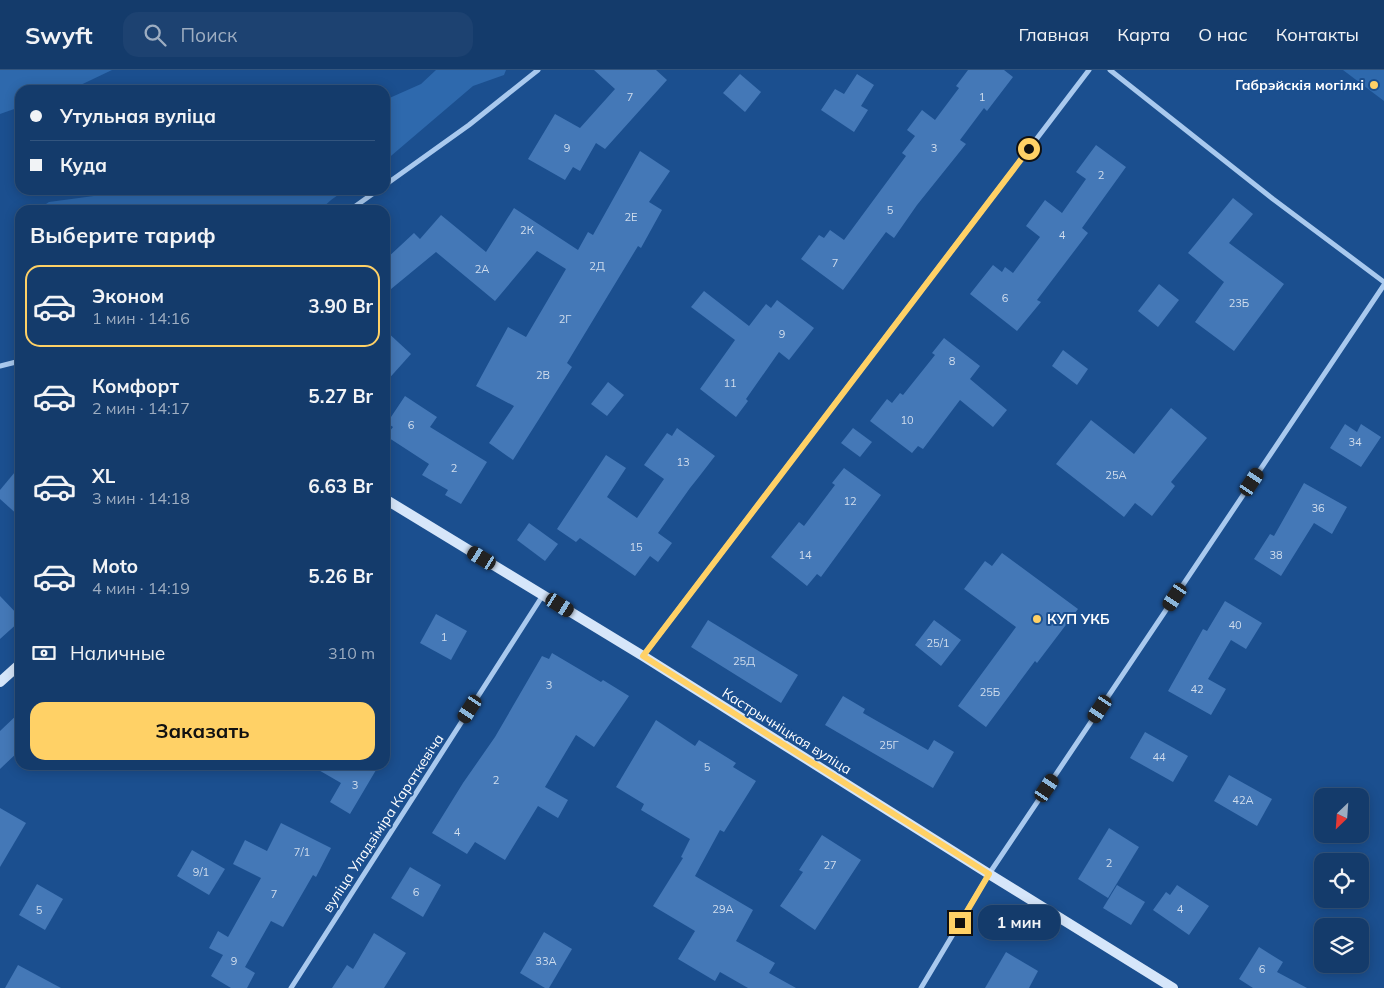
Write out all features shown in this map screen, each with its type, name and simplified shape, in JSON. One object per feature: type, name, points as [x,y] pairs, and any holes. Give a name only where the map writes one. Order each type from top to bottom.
[{"type":"main road","name":"Кастрычніцкая вуліца","points":[[390,502],[643,656],[1173,988]]},
{"type":"main road","points":[[0,682],[15,668]]},
{"type":"street","points":[[390,181],[469,125],[538,70]]},
{"type":"street","points":[[643,656],[1090,70]]},
{"type":"street","points":[[921,988],[989,874],[1384,284],[1110,70]]},
{"type":"street","points":[[357,205],[371,195]]},
{"type":"street","points":[[0,366],[15,362]]},
{"type":"street","name":"вуліца Уладзіміра Караткевіча","points":[[291,988],[544,595]]},
{"type":"shaded area","points":[[0,70],[112,70],[80,85],[15,85],[15,109],[0,114]]},
{"type":"shaded area","points":[[436,70],[506,70],[504,75],[473,86],[390,157],[390,98],[421,84]]},
{"type":"shaded area","name":"Габрэйскія могілкі","points":[[1343,70],[1384,70],[1384,101]]},
{"type":"shaded area","points":[[101,195],[338,195],[326,205],[44,205],[49,202]]},
{"type":"building","points":[[594,70],[656,70],[667,80],[605,149],[596,143],[580,171],[573,167],[565,180],[528,159],[555,114],[580,128],[615,89]]},
{"type":"building","points":[[968,70],[1004,70],[1013,77],[987,111],[984,108],[960,140],[966,144],[917,205],[894,238],[886,232],[843,290],[801,259],[819,235],[824,238],[830,230],[844,240],[906,156],[902,153],[915,136],[907,130],[922,110],[935,120],[959,88],[956,86]]},
{"type":"building","points":[[740,74],[761,92],[745,112],[723,93]]},
{"type":"building","points":[[857,74],[874,85],[861,106],[868,110],[854,132],[821,110],[835,89],[844,94]]},
{"type":"building","points":[[1096,145],[1126,167],[1082,228],[1088,233],[1037,300],[1041,302],[1017,331],[970,294],[993,265],[1002,272],[1005,267],[1013,273],[1040,237],[1026,226],[1045,200],[1062,213],[1086,179],[1076,172]]},
{"type":"building","points":[[640,151],[670,171],[649,202],[662,210],[641,248],[638,246],[567,363],[572,367],[513,460],[489,443],[514,406],[476,386],[508,327],[526,337],[566,269],[537,251],[495,301],[436,252],[390,290],[390,255],[414,233],[420,239],[441,215],[486,252],[514,208],[578,250],[588,232],[593,235]]},
{"type":"building","points":[[1233,198],[1253,214],[1229,243],[1284,284],[1234,351],[1195,322],[1224,282],[1188,253]]},
{"type":"building","points":[[1159,284],[1179,300],[1158,327],[1138,311]]},
{"type":"building","points":[[704,291],[749,326],[766,304],[771,308],[777,300],[814,328],[789,360],[779,352],[746,399],[748,401],[736,417],[700,389],[735,340],[691,307]]},
{"type":"building","points":[[390,335],[411,354],[390,377]]},
{"type":"building","points":[[944,338],[980,366],[970,379],[1007,410],[993,427],[960,400],[923,449],[918,446],[912,453],[870,421],[887,399],[892,403],[900,393],[903,395],[935,355],[932,353]]},
{"type":"building","points":[[1063,350],[1088,369],[1077,385],[1052,366]]},
{"type":"building","points":[[608,382],[624,395],[607,416],[591,404]]},
{"type":"building","points":[[405,396],[437,417],[430,427],[487,462],[461,504],[445,495],[448,490],[422,475],[429,464],[390,439],[390,431],[393,427],[390,425],[390,418]]},
{"type":"building","points":[[1171,408],[1207,438],[1171,482],[1175,486],[1152,516],[1135,503],[1124,517],[1056,464],[1091,420],[1134,454]]},
{"type":"building","points":[[1345,424],[1357,432],[1361,424],[1381,437],[1361,467],[1330,448]]},
{"type":"building","points":[[677,428],[715,456],[658,533],[672,543],[658,562],[650,556],[635,576],[580,538],[576,542],[557,529],[606,455],[626,468],[607,497],[637,518],[664,479],[644,465],[667,433],[672,436]]},
{"type":"building","points":[[853,428],[872,442],[860,457],[841,443]]},
{"type":"building","points":[[844,468],[881,495],[821,577],[817,574],[807,586],[771,557],[799,522],[804,526],[835,485],[832,483]]},
{"type":"building","points":[[15,472],[15,512],[0,499],[0,490]]},
{"type":"building","points":[[1304,483],[1347,507],[1332,534],[1314,523],[1281,576],[1254,559],[1270,534],[1274,536]]},
{"type":"building","points":[[529,523],[558,544],[545,561],[517,540]]},
{"type":"building","points":[[1002,553],[1078,609],[1037,663],[1035,661],[986,727],[958,706],[1016,627],[964,589],[985,561],[992,566]]},
{"type":"building","points":[[0,596],[15,612],[15,626],[0,639]]},
{"type":"building","points":[[1225,601],[1262,623],[1246,649],[1231,640],[1208,679],[1226,689],[1211,715],[1168,691],[1203,629],[1207,631]]},
{"type":"building","points":[[436,614],[467,631],[451,660],[420,643]]},
{"type":"building","points":[[708,620],[798,675],[781,703],[691,647]]},
{"type":"building","points":[[934,620],[961,640],[941,666],[915,645]]},
{"type":"building","points":[[552,653],[629,696],[594,747],[576,735],[545,787],[568,800],[558,818],[538,806],[505,860],[475,842],[467,854],[432,833],[463,783],[495,737],[542,656],[549,659]]},
{"type":"building","points":[[843,696],[865,709],[863,713],[928,750],[934,740],[954,752],[933,788],[825,725]]},
{"type":"building","points":[[15,717],[15,755],[0,769],[0,731]]},
{"type":"building","points":[[656,720],[695,746],[699,740],[736,763],[733,767],[756,781],[724,832],[720,830],[695,876],[753,910],[736,941],[775,963],[769,973],[796,988],[748,988],[720,972],[715,981],[678,959],[695,931],[653,906],[683,858],[681,857],[690,839],[641,810],[644,804],[616,787]]},
{"type":"building","points":[[1145,732],[1188,756],[1173,782],[1130,758]]},
{"type":"building","points":[[319,770],[376,770],[350,814],[330,802],[341,783]]},
{"type":"building","points":[[1229,775],[1272,799],[1257,826],[1214,801]]},
{"type":"building","points":[[0,808],[26,823],[0,867]]},
{"type":"building","points":[[281,823],[331,848],[316,877],[313,875],[283,927],[271,921],[245,967],[255,973],[247,988],[231,988],[211,976],[223,955],[209,948],[218,931],[228,937],[261,878],[233,864],[245,840],[267,851]]},
{"type":"building","points":[[1109,828],[1139,847],[1108,898],[1078,879]]},
{"type":"building","points":[[822,835],[861,860],[815,930],[780,906],[803,872],[799,870]]},
{"type":"building","points":[[192,850],[225,869],[209,895],[177,876]]},
{"type":"building","points":[[410,867],[441,885],[423,917],[391,898]]},
{"type":"building","points":[[37,884],[63,899],[45,930],[19,915]]},
{"type":"building","points":[[1117,885],[1145,902],[1131,925],[1103,908]]},
{"type":"building","points":[[1177,885],[1209,906],[1189,935],[1153,910],[1166,892],[1170,895]]},
{"type":"building","points":[[544,932],[572,949],[549,988],[545,988],[520,973]]},
{"type":"building","points":[[374,933],[406,953],[384,988],[332,988],[347,965],[353,969]]},
{"type":"building","points":[[1259,947],[1283,962],[1277,972],[1307,988],[1253,988],[1239,979]]},
{"type":"building","points":[[1006,952],[1038,971],[1029,988],[985,988]]},
{"type":"building","points":[[18,965],[61,988],[5,988]]},
{"type":"place","name":"Габрэйскія могілкі","points":[[1374,85]]},
{"type":"place","name":"КУП УКБ","points":[[1037,619]]},
{"type":"route","points":[[960,923],[989,874],[643,656],[1029,149]]}]
